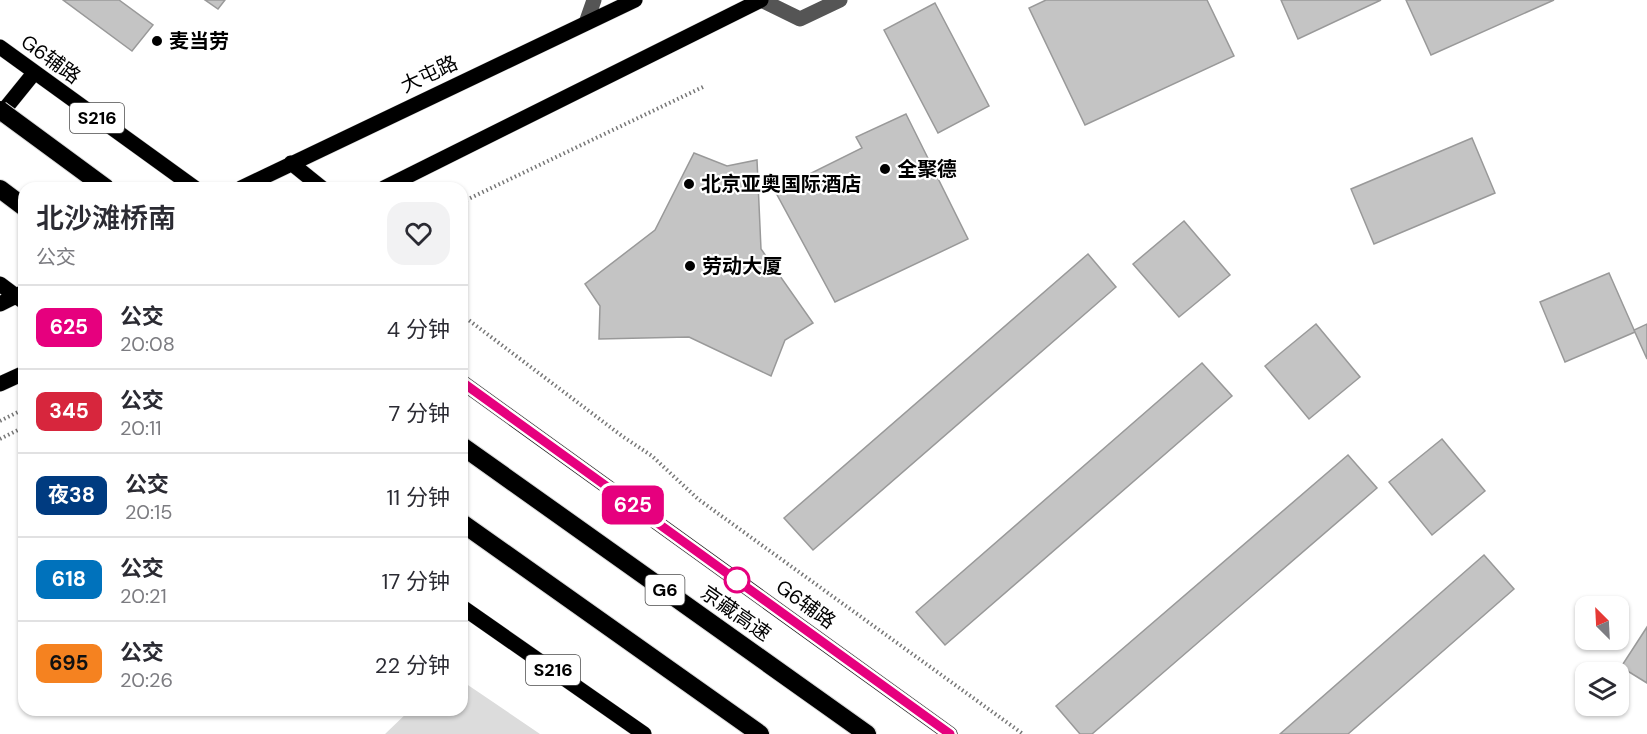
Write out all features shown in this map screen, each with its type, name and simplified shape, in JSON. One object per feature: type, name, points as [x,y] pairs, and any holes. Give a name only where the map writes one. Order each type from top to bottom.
[{"type":"highway","points":[[0,110],[98,182]]},
{"type":"highway","points":[[0,189],[18,202]]},
{"type":"highway","name":"京藏高速","points":[[468,450],[867,734]]},
{"type":"highway","points":[[468,527],[760,734]]},
{"type":"main road","name":"大屯路","points":[[254,182],[635,0]]},
{"type":"main road","points":[[396,182],[761,0]]},
{"type":"main road","name":"G6辅路","points":[[0,47],[187,182]]},
{"type":"main road","points":[[0,115],[33,73]]},
{"type":"main road","points":[[291,163],[315,182]]},
{"type":"main road","points":[[0,284],[18,295]]},
{"type":"main road","points":[[0,304],[18,298]]},
{"type":"main road","points":[[0,384],[18,376]]},
{"type":"main road","name":"G6辅路","points":[[468,386],[950,734]]},
{"type":"main road","name":"S216","points":[[468,611],[644,734]]},
{"type":"street","points":[[586,23],[594,0]]},
{"type":"street","points":[[761,0],[800,19],[840,0]]},
{"type":"path","points":[[468,199],[705,86]]},
{"type":"path","points":[[468,320],[622,436],[652,456],[698,499],[1023,734]]},
{"type":"path","points":[[0,421],[18,412]]},
{"type":"path","points":[[0,439],[18,430]]},
{"type":"shaded area","points":[[468,685],[540,734],[385,734],[404,716],[468,716]]},
{"type":"building","points":[[63,0],[119,0],[153,25],[132,51]]},
{"type":"building","points":[[205,0],[225,0],[218,9]]},
{"type":"building","points":[[1046,0],[1207,0],[1234,56],[1085,125],[1029,8]]},
{"type":"building","points":[[1281,0],[1381,0],[1298,39]]},
{"type":"building","points":[[1406,0],[1554,0],[1431,55]]},
{"type":"building","points":[[935,3],[989,106],[938,133],[884,30]]},
{"type":"building","points":[[906,114],[968,239],[835,302],[775,191],[862,148],[856,137]]},
{"type":"building","points":[[1472,138],[1495,193],[1374,244],[1351,189]]},
{"type":"building","name":"劳动大厦","points":[[694,153],[727,166],[757,160],[761,249],[813,323],[785,340],[771,376],[689,337],[599,339],[600,306],[585,284],[655,230]]},
{"type":"building","points":[[1184,221],[1230,275],[1179,317],[1133,264]]},
{"type":"building","points":[[1088,254],[1116,287],[813,550],[784,518]]},
{"type":"building","points":[[1609,273],[1635,332],[1565,362],[1540,302]]},
{"type":"building","points":[[1316,324],[1360,377],[1309,419],[1265,366]]},
{"type":"building","points":[[1647,324],[1647,359],[1634,330]]},
{"type":"building","points":[[1202,363],[1232,396],[945,645],[916,612]]},
{"type":"building","points":[[1442,439],[1485,491],[1432,535],[1389,482]]},
{"type":"building","points":[[1348,455],[1377,488],[1092,734],[1080,734],[1056,706]]},
{"type":"building","points":[[1484,555],[1514,589],[1348,734],[1280,734]]},
{"type":"building","points":[[1647,627],[1647,683],[1629,672],[1629,662],[1624,662]]},
{"type":"bus line","name":"625","points":[[468,386],[950,734]]},
{"type":"place","name":"麦当劳","points":[[157,41]]},
{"type":"place","name":"全聚德","points":[[885,169]]},
{"type":"place","name":"北京亚奥国际酒店","points":[[689,184]]},
{"type":"place","name":"劳动大厦","points":[[690,266]]}]
